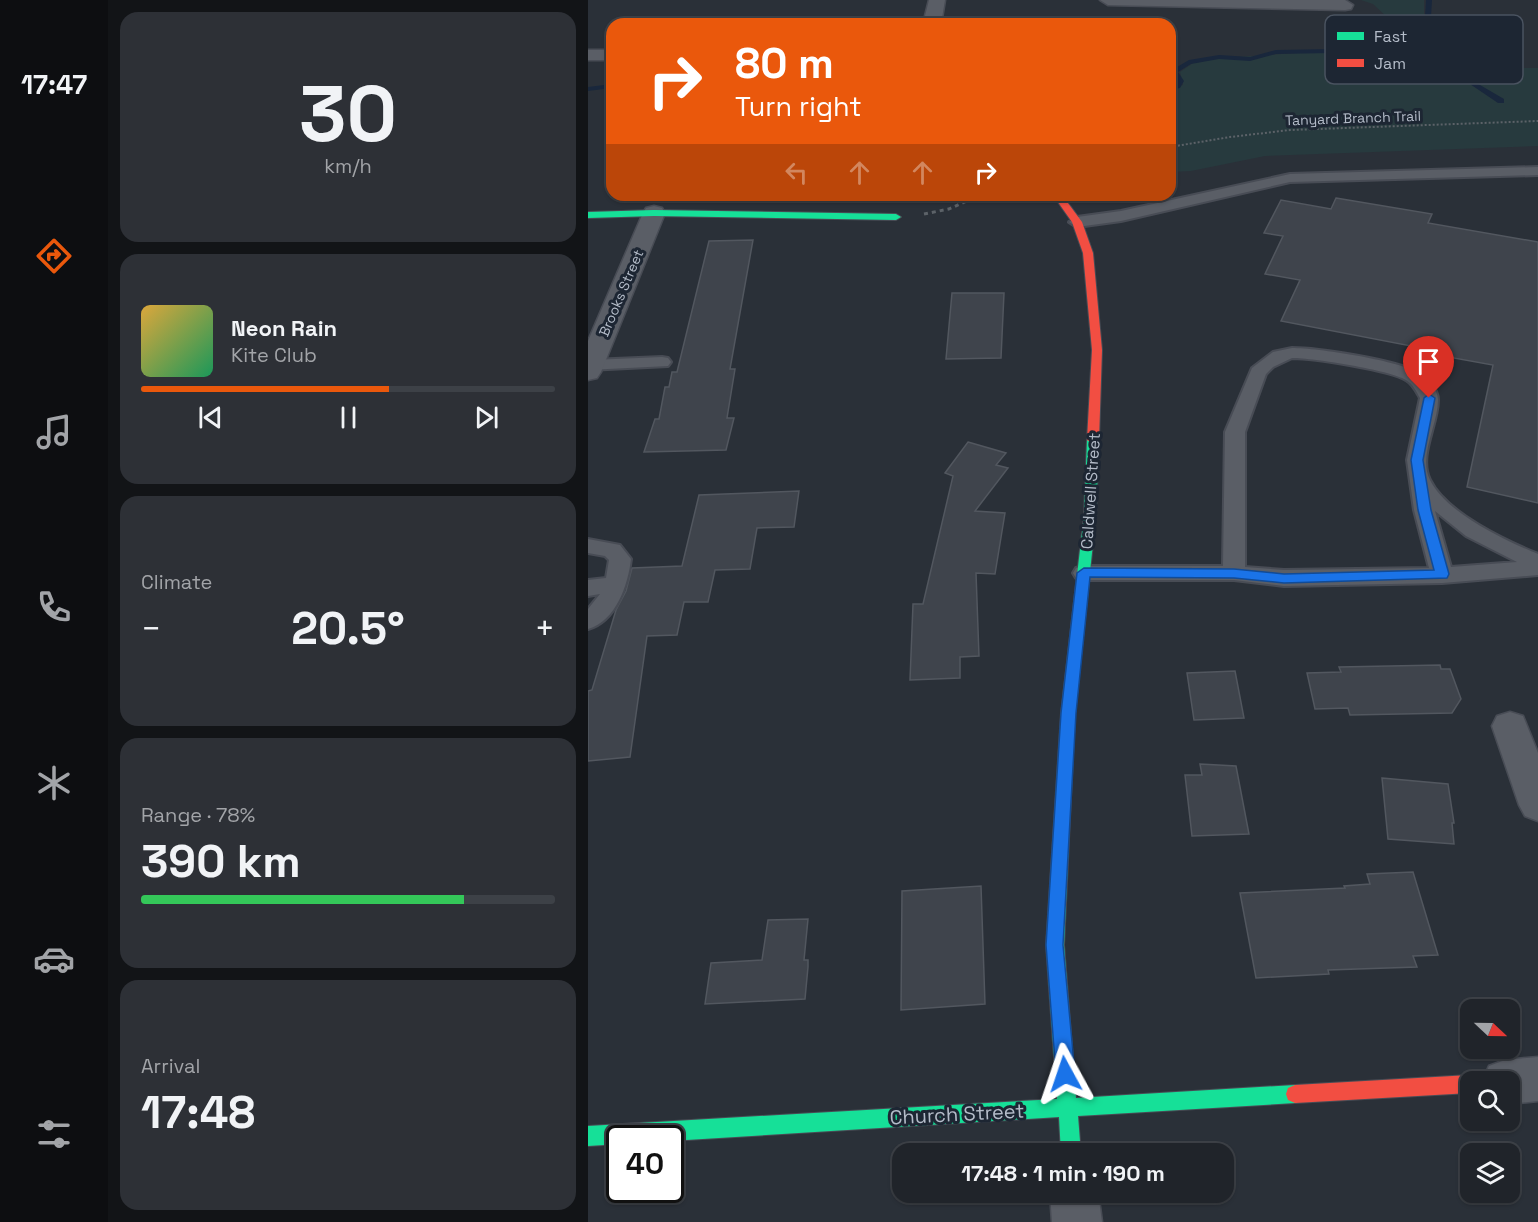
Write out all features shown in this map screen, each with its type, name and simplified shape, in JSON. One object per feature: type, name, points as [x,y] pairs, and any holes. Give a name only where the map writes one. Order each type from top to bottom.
[{"type":"street","points":[[933,18],[937,0]]},
{"type":"street","points":[[1108,0],[1345,5]]},
{"type":"street","points":[[588,55],[606,55]]},
{"type":"street","name":"Caldwell Street","points":[[1061,201],[1077,222],[1088,253],[1097,350],[1090,515],[1068,713],[1055,945],[1070,1143]]},
{"type":"street","points":[[588,215],[654,213],[896,217]]},
{"type":"street","name":"Brooks Street","points":[[589,369],[654,213]]},
{"type":"street","points":[[1510,726],[1538,805]]},
{"type":"street","points":[[1520,1081],[1538,1080]]},
{"type":"street","name":"Church Street","points":[[588,1136],[1460,1085]]},
{"type":"street","points":[[1075,1203],[1077,1222]]},
{"type":"lane","points":[[1077,222],[1121,216],[1290,178],[1538,171]]},
{"type":"lane","points":[[1234,573],[1235,432],[1258,372],[1279,356],[1309,353],[1397,370],[1418,382],[1429,398],[1417,460],[1424,510],[1442,574]]},
{"type":"lane","points":[[589,369],[662,362]]},
{"type":"lane","points":[[1421,482],[1435,502],[1454,518],[1538,564]]},
{"type":"lane","points":[[588,546],[612,550],[620,559],[611,600],[588,621]]},
{"type":"lane","points":[[1084,573],[1234,573],[1284,578],[1442,574],[1538,568]]},
{"type":"lane","points":[[588,588],[614,585]]},
{"type":"path","name":"Tanyard Branch Trail","points":[[1176,146],[1209,138],[1308,130],[1538,122]]},
{"type":"path","points":[[896,217],[949,208],[966,201]]},
{"type":"green space","points":[[1361,0],[1424,0],[1424,15],[1385,15],[1373,4]]},
{"type":"green space","points":[[1325,51],[1325,84],[1523,84],[1523,68],[1538,68],[1538,146],[1265,156],[1191,171],[1176,172],[1176,87],[1183,85],[1180,72],[1193,63],[1220,58]]},
{"type":"building","points":[[1336,198],[1432,214],[1428,223],[1538,242],[1538,503],[1467,487],[1493,365],[1426,353],[1427,349],[1281,321],[1300,280],[1265,274],[1283,236],[1264,233],[1281,200],[1331,209]]},
{"type":"building","points":[[753,240],[730,369],[735,369],[727,418],[734,418],[726,450],[644,452],[655,419],[659,419],[665,387],[669,387],[672,372],[677,372],[709,241]]},
{"type":"building","points":[[952,293],[1004,293],[1001,358],[946,359]]},
{"type":"building","points":[[968,442],[1006,453],[996,465],[1008,468],[975,511],[1005,513],[995,574],[976,573],[979,656],[960,657],[960,678],[910,680],[913,604],[923,604],[953,476],[945,473]]},
{"type":"building","points":[[799,491],[794,527],[757,528],[750,569],[715,570],[708,602],[684,602],[677,635],[647,636],[630,757],[588,761],[588,691],[592,690],[616,610],[626,591],[632,568],[682,566],[699,495]]},
{"type":"building","points":[[1440,665],[1441,669],[1450,669],[1461,699],[1452,713],[1350,715],[1348,708],[1315,709],[1307,673],[1341,672],[1339,667]]},
{"type":"building","points":[[1235,671],[1244,718],[1194,720],[1187,673]]},
{"type":"building","points":[[1200,764],[1236,766],[1249,834],[1192,836],[1185,775],[1202,775]]},
{"type":"building","points":[[1382,778],[1448,784],[1454,823],[1452,823],[1454,844],[1388,839]]},
{"type":"building","points":[[1413,872],[1438,955],[1413,956],[1417,967],[1328,970],[1329,974],[1256,978],[1240,893],[1345,888],[1344,886],[1370,884],[1367,874]]},
{"type":"building","points":[[981,886],[985,1004],[901,1010],[902,891]]},
{"type":"building","points":[[808,919],[804,960],[808,960],[805,999],[705,1004],[711,963],[762,960],[768,920]]},
{"type":"waterway","points":[[1428,15],[1429,0]]},
{"type":"waterway","points":[[1176,70],[1189,62],[1219,57],[1250,59],[1276,52],[1325,51]]},
{"type":"waterway","points":[[1176,74],[1181,81],[1176,87]]},
{"type":"waterway","points":[[1474,84],[1501,101]]},
{"type":"waterway","points":[[588,89],[606,87]]},
{"type":"traffic: fast","points":[[588,215],[654,213],[896,217]]},
{"type":"traffic: fast","points":[[1070,1143],[1055,945],[1068,713],[1090,515],[1093,440]]},
{"type":"traffic: fast","points":[[588,1136],[1295,1094]]},
{"type":"traffic: jam","points":[[1061,201],[1077,222],[1088,253],[1097,350],[1093,440]]},
{"type":"traffic: jam","points":[[1295,1094],[1460,1085]]},
{"type":"route","points":[[1065,1074],[1055,945],[1068,713],[1084,573],[1234,573],[1284,578],[1442,574],[1424,510],[1417,460],[1429,398]]}]
